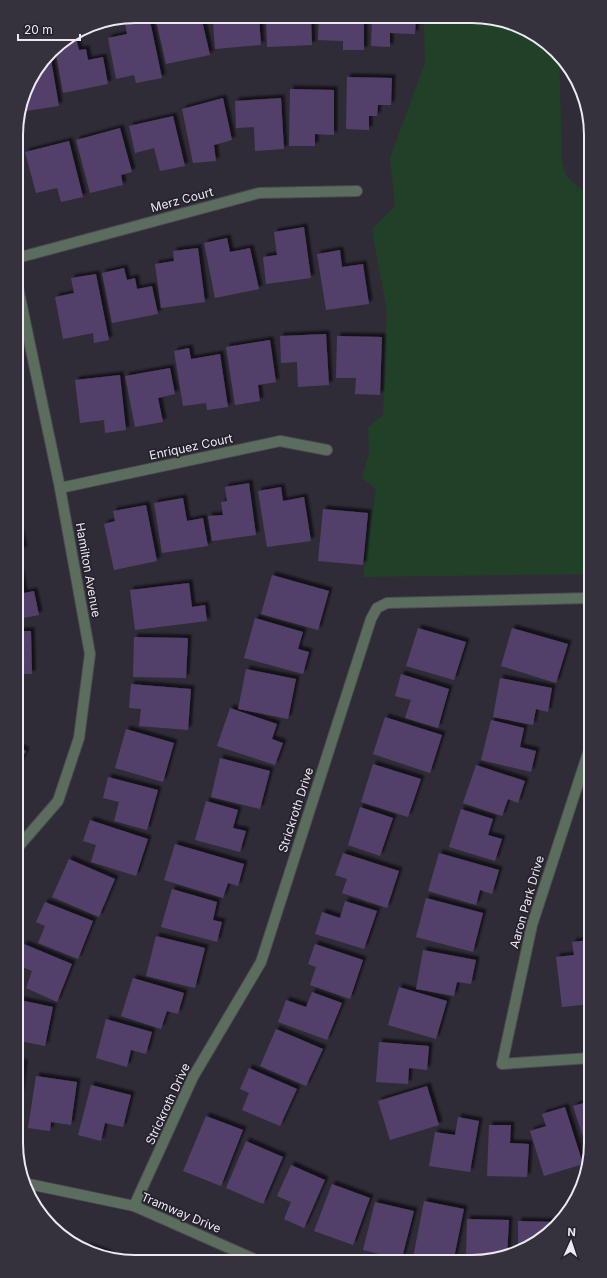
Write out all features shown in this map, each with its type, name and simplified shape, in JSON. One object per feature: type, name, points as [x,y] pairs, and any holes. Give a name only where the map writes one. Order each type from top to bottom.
[{"type":"street","name":"Merz Court","points":[[23,256],[258,193],[356,191]]},
{"type":"street","name":"Hamilton Avenue","points":[[23,307],[60,488],[90,654],[79,738],[58,802],[23,841]]},
{"type":"street","name":"Enriquez Court","points":[[60,488],[280,441],[327,450]]},
{"type":"street","name":"Strickroth Drive","points":[[134,1206],[193,1077],[261,962],[371,619],[377,608],[387,603],[584,598]]},
{"type":"street","name":"Aaron Park Drive","points":[[584,765],[532,925],[502,1064],[584,1058]]},
{"type":"street","name":"Tramway Drive","points":[[32,1185],[134,1206],[245,1255]]},
{"type":"green space","points":[[424,23],[479,23],[508,29],[521,35],[546,51],[559,65],[562,163],[567,177],[584,190],[584,574],[363,577],[376,489],[362,478],[369,453],[368,427],[383,415],[387,312],[372,229],[395,206],[390,158],[425,63]]},
{"type":"building","points":[[125,23],[150,23],[162,78],[136,83],[134,75],[116,79],[108,38],[127,34]]},
{"type":"building","points":[[157,23],[203,23],[210,55],[166,64]]},
{"type":"building","points":[[213,23],[259,23],[261,45],[215,49]]},
{"type":"building","points":[[266,23],[311,23],[312,45],[267,47]]},
{"type":"building","points":[[319,23],[364,23],[364,50],[343,50],[343,41],[318,40]]},
{"type":"building","points":[[372,23],[416,23],[415,34],[390,33],[390,47],[371,46]]},
{"type":"building","points":[[76,40],[79,50],[86,49],[88,60],[103,57],[108,84],[63,93],[56,56]]},
{"type":"building","points":[[51,61],[59,106],[26,111],[38,79]]},
{"type":"building","points":[[347,77],[392,78],[391,105],[378,105],[377,116],[369,116],[369,130],[346,129]]},
{"type":"building","points":[[290,89],[334,90],[334,135],[315,134],[315,146],[289,146]]},
{"type":"building","points":[[223,98],[232,140],[214,145],[216,161],[193,163],[182,109]]},
{"type":"building","points":[[281,98],[284,149],[255,151],[254,127],[236,128],[235,101]]},
{"type":"building","points":[[173,116],[185,166],[160,171],[154,148],[135,153],[129,126]]},
{"type":"building","points":[[120,128],[132,172],[121,175],[123,185],[90,193],[76,140]]},
{"type":"building","points":[[69,141],[83,197],[61,202],[57,188],[36,193],[25,152]]},
{"type":"building","points":[[304,227],[311,278],[266,284],[263,257],[277,255],[274,232]]},
{"type":"building","points":[[227,238],[230,252],[250,248],[259,289],[215,298],[204,243]]},
{"type":"building","points":[[198,248],[205,302],[161,308],[155,264],[174,261],[173,251]]},
{"type":"building","points":[[340,250],[342,267],[363,264],[369,304],[326,310],[317,254]]},
{"type":"building","points":[[124,268],[127,280],[135,278],[137,289],[152,286],[158,314],[112,323],[102,273]]},
{"type":"building","points":[[96,274],[109,340],[94,343],[93,333],[63,339],[55,297],[74,293],[71,278]]},
{"type":"building","points":[[326,334],[329,385],[298,387],[297,362],[281,363],[280,336]]},
{"type":"building","points":[[337,336],[382,337],[380,395],[355,394],[356,378],[336,378]]},
{"type":"building","points":[[270,340],[276,382],[258,385],[260,401],[235,405],[226,347]]},
{"type":"building","points":[[189,348],[191,359],[220,354],[228,407],[207,410],[206,403],[183,406],[174,351]]},
{"type":"building","points":[[170,368],[175,394],[158,398],[163,422],[135,427],[125,376]]},
{"type":"building","points":[[120,375],[126,430],[105,433],[104,420],[80,423],[75,380]]},
{"type":"building","points":[[249,483],[256,535],[212,541],[208,516],[223,515],[221,502],[227,501],[225,487]]},
{"type":"building","points":[[281,487],[283,501],[304,497],[311,541],[267,547],[258,491]]},
{"type":"building","points":[[183,498],[187,521],[203,518],[208,546],[162,553],[154,503]]},
{"type":"building","points":[[146,505],[157,561],[114,570],[104,524],[115,521],[113,511]]},
{"type":"building","points":[[323,509],[368,513],[363,565],[318,561]]},
{"type":"building","points":[[272,575],[329,591],[318,630],[261,614]]},
{"type":"building","points":[[189,583],[192,607],[205,605],[207,621],[135,630],[130,590]]},
{"type":"building","points":[[23,588],[24,593],[34,591],[39,615],[23,618]]},
{"type":"building","points":[[255,618],[303,632],[298,649],[309,652],[303,674],[244,658]]},
{"type":"building","points":[[418,628],[466,642],[454,680],[406,666]]},
{"type":"building","points":[[512,628],[568,644],[556,683],[501,666]]},
{"type":"building","points":[[23,631],[31,631],[32,674],[23,674]]},
{"type":"building","points":[[134,637],[188,638],[186,678],[133,677]]},
{"type":"building","points":[[246,669],[296,679],[288,719],[238,709]]},
{"type":"building","points":[[401,674],[449,689],[438,728],[405,718],[411,700],[395,696]]},
{"type":"building","points":[[500,678],[552,688],[548,712],[536,709],[533,725],[493,717]]},
{"type":"building","points":[[131,684],[191,689],[188,730],[139,726],[141,709],[129,708]]},
{"type":"building","points":[[230,708],[277,724],[272,739],[283,743],[275,765],[217,746]]},
{"type":"building","points":[[385,717],[442,735],[430,773],[373,754]]},
{"type":"building","points":[[491,720],[524,728],[520,747],[536,751],[531,772],[481,760]]},
{"type":"building","points":[[126,729],[174,743],[163,782],[115,768]]},
{"type":"building","points":[[23,749],[26,751],[23,757]]},
{"type":"building","points":[[220,758],[270,771],[260,809],[211,797]]},
{"type":"building","points":[[373,764],[421,779],[408,817],[361,802]]},
{"type":"building","points":[[476,765],[525,781],[518,803],[508,799],[502,816],[463,803]]},
{"type":"building","points":[[108,777],[158,790],[147,830],[114,821],[119,802],[103,798]]},
{"type":"building","points":[[206,801],[238,810],[233,828],[246,831],[240,852],[195,840]]},
{"type":"building","points":[[360,807],[393,818],[380,856],[348,845]]},
{"type":"building","points":[[461,809],[493,819],[488,835],[502,839],[495,861],[449,847]]},
{"type":"building","points":[[90,820],[148,839],[136,876],[91,862],[96,845],[83,841]]},
{"type":"building","points":[[175,844],[244,864],[238,886],[228,883],[223,898],[164,880]]},
{"type":"building","points":[[343,853],[399,871],[387,908],[342,893],[347,879],[335,875]]},
{"type":"building","points":[[439,853],[499,870],[492,894],[480,890],[476,905],[428,891]]},
{"type":"building","points":[[69,859],[115,879],[99,917],[52,897]]},
{"type":"building","points":[[172,889],[217,902],[213,920],[222,922],[217,942],[161,927]]},
{"type":"building","points":[[426,898],[483,913],[473,952],[416,937]]},
{"type":"building","points":[[345,901],[377,911],[364,949],[315,934],[322,912],[340,918]]},
{"type":"building","points":[[45,902],[93,921],[78,959],[38,943],[45,926],[36,922]]},
{"type":"building","points":[[156,936],[205,948],[195,988],[146,976]]},
{"type":"building","points":[[584,941],[584,1005],[562,1007],[556,957],[574,955],[572,942]]},
{"type":"building","points":[[24,944],[72,964],[57,1002],[26,988],[32,971],[23,967]]},
{"type":"building","points":[[315,944],[363,960],[350,999],[310,985],[316,967],[308,964]]},
{"type":"building","points":[[423,950],[476,960],[471,984],[457,982],[454,996],[416,989]]},
{"type":"building","points":[[133,978],[184,993],[178,1014],[167,1011],[161,1029],[121,1016]]},
{"type":"building","points":[[399,987],[447,1001],[436,1039],[388,1025]]},
{"type":"building","points":[[312,992],[342,1003],[327,1040],[278,1022],[286,1000],[306,1007]]},
{"type":"building","points":[[23,1001],[53,1007],[45,1046],[23,1042]]},
{"type":"building","points":[[106,1019],[152,1032],[146,1054],[131,1050],[127,1067],[96,1058]]},
{"type":"building","points":[[276,1029],[323,1049],[306,1086],[260,1066]]},
{"type":"building","points":[[379,1042],[429,1046],[427,1070],[409,1068],[408,1084],[376,1082]]},
{"type":"building","points":[[249,1068],[297,1089],[280,1126],[242,1110],[249,1093],[240,1089]]},
{"type":"building","points":[[36,1076],[77,1082],[71,1125],[51,1122],[50,1131],[28,1128]]},
{"type":"building","points":[[91,1085],[131,1095],[123,1127],[105,1123],[101,1141],[78,1135]]},
{"type":"building","points":[[427,1086],[439,1125],[390,1140],[378,1101]]},
{"type":"building","points":[[584,1103],[584,1140],[573,1106]]},
{"type":"building","points":[[565,1107],[582,1164],[544,1176],[530,1131],[546,1126],[542,1114]]},
{"type":"building","points":[[206,1116],[243,1130],[221,1186],[183,1171]]},
{"type":"building","points":[[458,1117],[479,1121],[470,1172],[429,1166],[435,1132],[455,1135]]},
{"type":"building","points":[[489,1125],[511,1125],[510,1143],[529,1144],[527,1177],[487,1176]]},
{"type":"building","points":[[246,1141],[283,1157],[263,1204],[226,1188]]},
{"type":"building","points":[[291,1165],[325,1180],[304,1228],[284,1219],[291,1202],[277,1196]]},
{"type":"building","points":[[332,1184],[370,1198],[353,1245],[314,1231]]},
{"type":"building","points":[[424,1201],[464,1209],[455,1255],[414,1255]]},
{"type":"building","points":[[375,1202],[414,1211],[403,1255],[383,1255],[363,1250]]},
{"type":"building","points":[[467,1219],[509,1220],[507,1249],[486,1254],[466,1255]]},
{"type":"building","points":[[518,1221],[551,1222],[546,1227],[528,1240],[518,1245]]}]
